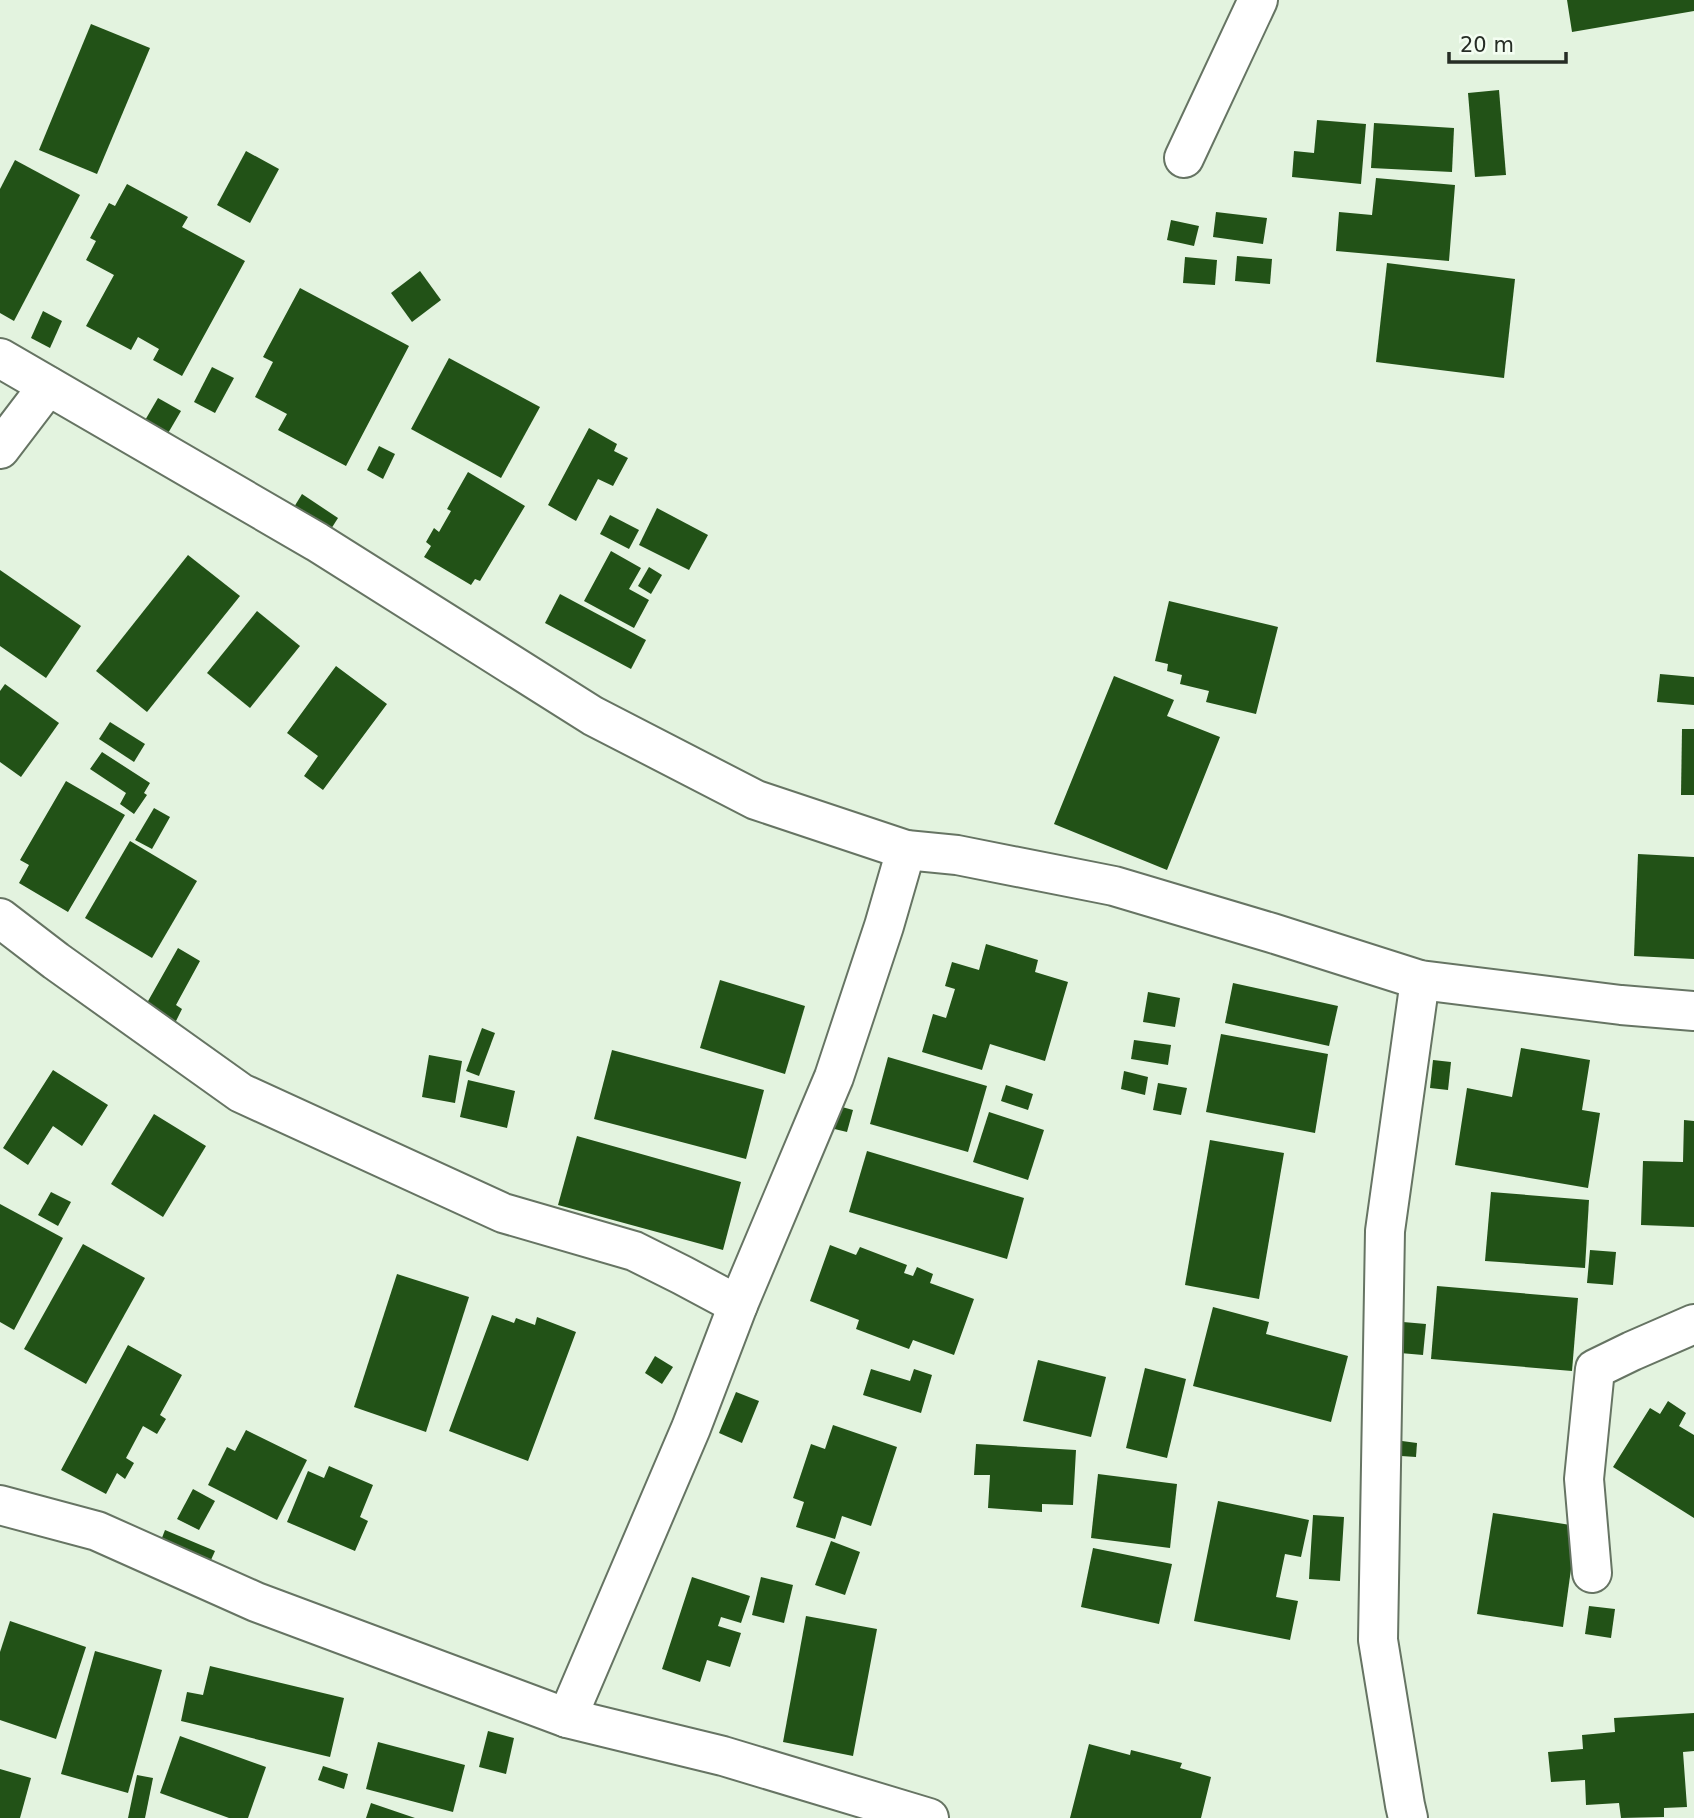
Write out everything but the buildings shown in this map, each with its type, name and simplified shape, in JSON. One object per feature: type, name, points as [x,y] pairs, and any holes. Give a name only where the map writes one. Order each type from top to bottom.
[{"type":"street","points":[[1184,159],[1258,0]]},
{"type":"street","points":[[0,358],[317,542],[593,716],[756,800],[906,850],[957,855],[1114,886],[1420,980],[1621,1005],[1694,1011]]},
{"type":"street","points":[[0,449],[48,386]]},
{"type":"street","points":[[567,1718],[691,1428],[738,1305],[834,1077],[906,850]]},
{"type":"street","points":[[0,918],[241,1093],[503,1213],[634,1251],[738,1305]]},
{"type":"street","points":[[1408,1818],[1378,1640],[1378,1613],[1385,1231],[1420,980]]},
{"type":"street","points":[[1592,1573],[1584,1479],[1595,1369],[1694,1324]]},
{"type":"street","points":[[0,1505],[97,1531],[256,1602],[567,1718],[723,1756],[929,1818]]}]
